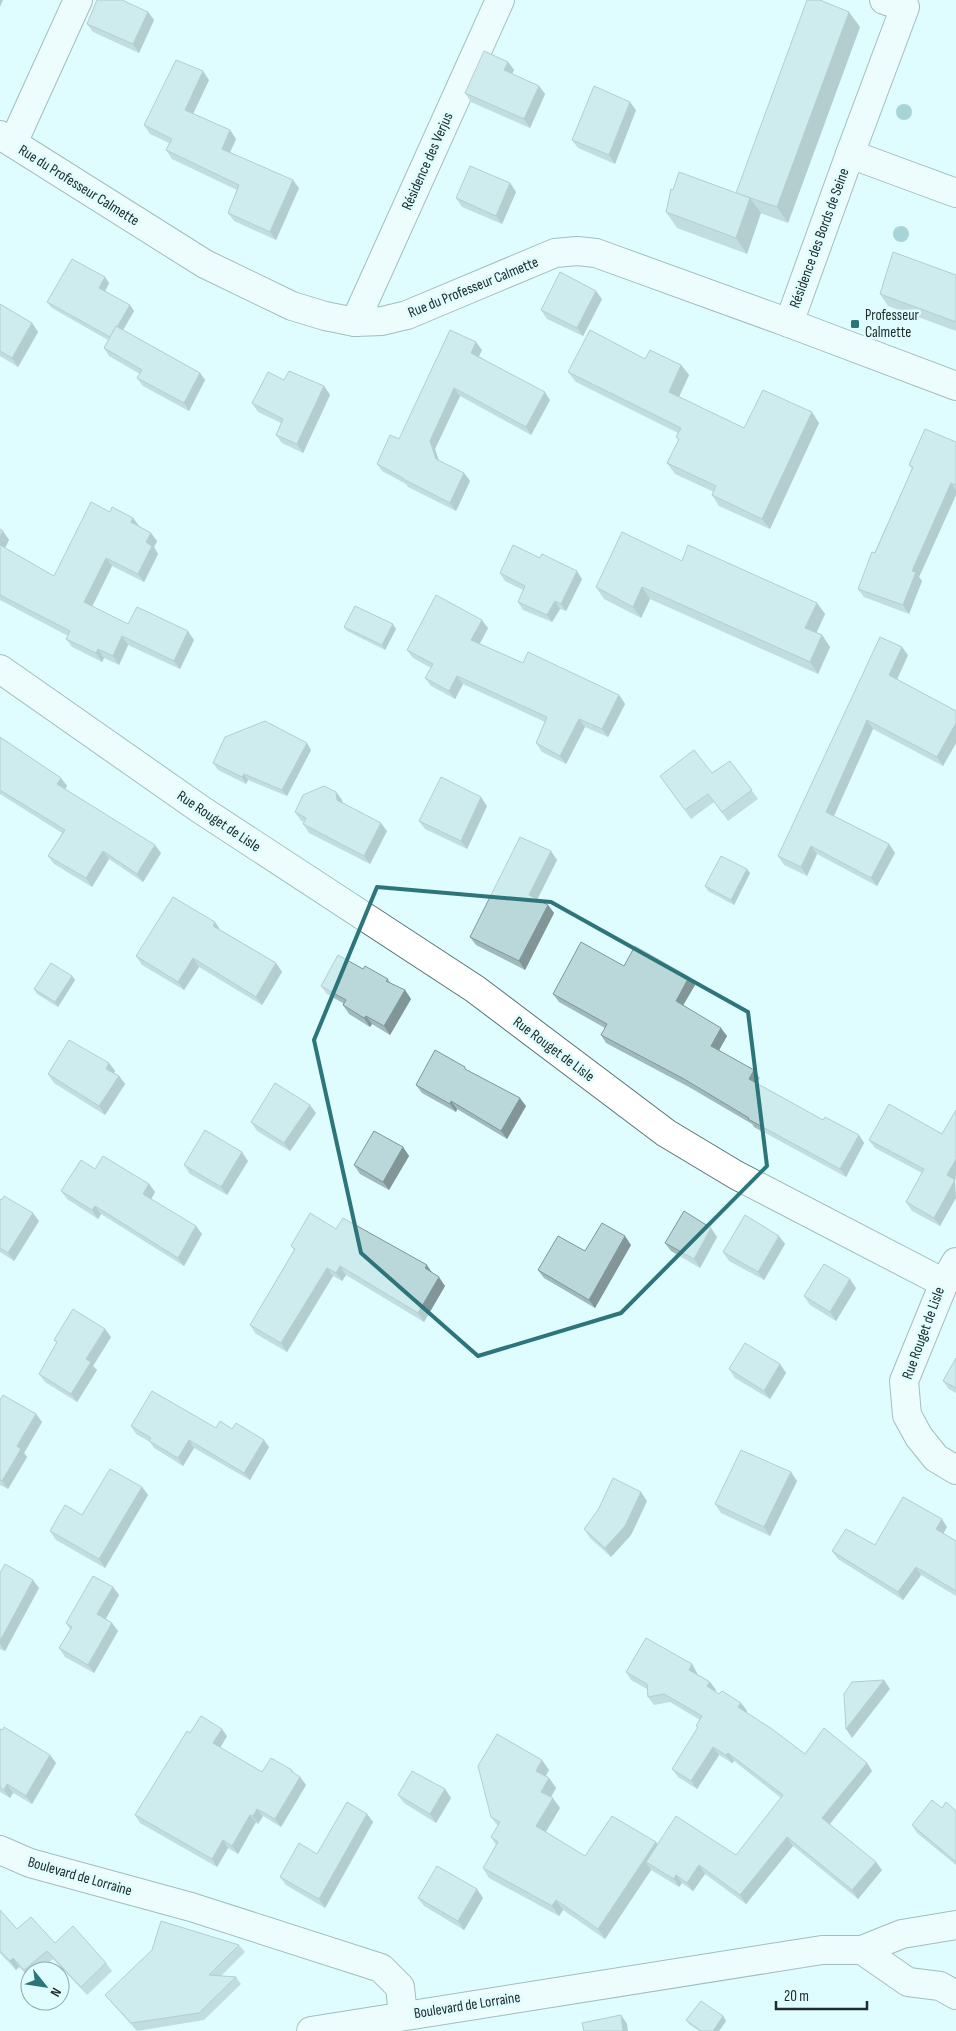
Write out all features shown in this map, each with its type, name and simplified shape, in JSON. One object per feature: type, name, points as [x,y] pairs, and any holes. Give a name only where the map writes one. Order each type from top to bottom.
[{"type":"street","name":"Rue du Professeur Calmette","points":[[78,0],[6,139],[205,264],[292,306],[325,316],[355,322],[382,321],[407,315],[555,253],[577,251],[596,253],[956,386]]},
{"type":"street","name":"Résidence des Verjus","points":[[355,322],[500,0]]},
{"type":"street","name":"Résidence des Bords de Seine","points":[[789,323],[905,7],[884,0]]},
{"type":"street","name":"Résidence des Bords de Seine","points":[[850,154],[956,193]]},
{"type":"street","name":"Rue Rouget de Lisle","points":[[0,669],[200,809],[475,989],[666,1133],[736,1175],[950,1272],[904,1381],[908,1415],[919,1437],[936,1458],[956,1470]]},
{"type":"street","name":"Boulevard de Lorraine","points":[[0,1850],[30,1863],[191,1907],[382,1968],[400,1987],[403,2015],[822,1950],[862,1950],[902,1934],[956,1925]]},
{"type":"street","points":[[862,1950],[908,1982],[940,1986],[956,1995]]},
{"type":"street","points":[[311,2031],[403,2015]]},
{"type":"highlighted area","points":[[377,887],[551,902],[748,1012],[767,1166],[621,1313],[478,1356],[361,1253],[314,1040]]},
{"type":"building","points":[[97,0],[122,0],[148,12],[133,44],[87,24]]},
{"type":"building","points":[[807,0],[820,0],[849,12],[777,207],[736,193]]},
{"type":"building","points":[[484,51],[508,62],[504,70],[539,86],[524,119],[465,93]]},
{"type":"building","points":[[176,60],[203,71],[185,110],[230,130],[222,149],[293,180],[270,232],[228,213],[239,185],[166,150],[172,139],[144,125]]},
{"type":"building","points":[[594,86],[630,102],[609,155],[572,140]]},
{"type":"building","points":[[470,166],[510,183],[496,216],[456,198]]},
{"type":"building","points":[[679,172],[750,198],[736,238],[666,212],[671,189],[673,190]]},
{"type":"building","points":[[893,252],[956,275],[956,322],[880,294]]},
{"type":"building","points":[[72,259],[105,277],[99,288],[130,305],[110,337],[47,302]]},
{"type":"building","points":[[560,272],[596,291],[577,328],[541,310]]},
{"type":"building","points":[[0,304],[32,323],[12,358],[0,351]]},
{"type":"building","points":[[116,326],[200,373],[184,403],[137,378],[142,370],[104,348]]},
{"type":"building","points":[[450,330],[476,342],[471,353],[545,392],[526,427],[454,388],[430,441],[436,459],[464,473],[450,503],[377,464],[390,435],[399,439]]},
{"type":"building","points":[[590,330],[645,359],[650,350],[681,365],[669,392],[744,428],[763,390],[812,412],[762,519],[712,495],[716,486],[667,463],[679,439],[676,437],[681,428],[568,372]]},
{"type":"building","points":[[289,371],[324,386],[297,444],[276,435],[283,419],[252,403],[268,372],[284,380]]},
{"type":"building","points":[[925,429],[956,442],[956,485],[951,483],[912,571],[916,572],[903,605],[858,589],[872,552],[875,553],[913,467],[909,465]]},
{"type":"building","points":[[91,502],[110,512],[112,507],[133,518],[131,522],[151,533],[146,542],[152,546],[138,574],[106,558],[84,602],[128,624],[137,607],[188,631],[174,661],[122,636],[113,656],[98,649],[96,653],[66,639],[70,631],[0,595],[0,545],[54,576]]},
{"type":"building","points":[[622,532],[682,561],[688,545],[817,603],[805,628],[822,635],[810,662],[642,587],[633,607],[596,587]]},
{"type":"building","points":[[513,545],[540,558],[542,554],[577,571],[561,604],[555,601],[547,615],[518,602],[525,586],[500,573]]},
{"type":"building","points":[[436,595],[482,620],[471,640],[523,663],[528,652],[619,695],[602,729],[579,719],[560,756],[536,743],[547,717],[457,676],[449,691],[425,678],[433,664],[407,650]]},
{"type":"building","points":[[355,606],[393,624],[382,645],[344,627]]},
{"type":"building","points":[[880,637],[902,647],[889,675],[956,711],[956,723],[937,757],[867,720],[826,812],[889,844],[871,878],[811,846],[801,867],[778,856]]},
{"type":"building","points":[[265,721],[307,743],[282,790],[244,774],[242,777],[213,763],[225,737]]},
{"type":"building","points":[[0,737],[61,778],[57,784],[155,845],[137,874],[103,851],[86,878],[48,856],[65,830],[0,790]]},
{"type":"building","points":[[694,750],[712,773],[730,761],[752,790],[722,812],[708,794],[685,810],[660,776]]},
{"type":"building","points":[[441,777],[481,797],[461,841],[419,821]]},
{"type":"building","points":[[324,786],[336,792],[337,800],[381,823],[364,856],[303,824],[306,818],[295,812],[303,795]]},
{"type":"building","points":[[520,837],[551,851],[529,895],[548,905],[519,961],[470,937]]},
{"type":"building","points":[[721,856],[747,869],[731,900],[705,886]]},
{"type":"building","points":[[173,897],[215,922],[213,926],[276,963],[256,997],[193,958],[178,982],[136,956]]},
{"type":"building","points":[[581,942],[624,966],[635,946],[689,977],[676,1001],[721,1028],[711,1046],[754,1070],[749,1079],[823,1120],[825,1117],[859,1135],[840,1169],[748,1119],[684,1079],[601,1035],[607,1024],[553,994]]},
{"type":"building","points":[[338,955],[363,969],[365,966],[388,979],[386,981],[405,990],[384,1026],[366,1016],[364,1018],[343,1005],[346,1000],[321,986]]},
{"type":"building","points":[[51,963],[72,976],[55,1002],[34,989]]},
{"type":"building","points":[[69,1040],[109,1063],[106,1069],[119,1076],[99,1106],[48,1074]]},
{"type":"building","points":[[435,1050],[465,1067],[465,1069],[520,1098],[501,1131],[451,1101],[450,1104],[416,1085]]},
{"type":"building","points":[[275,1083],[310,1105],[284,1143],[251,1122]]},
{"type":"building","points":[[889,1104],[942,1134],[956,1110],[956,1159],[947,1175],[955,1180],[934,1218],[906,1202],[924,1169],[869,1140]]},
{"type":"building","points":[[205,1130],[242,1152],[221,1187],[184,1165]]},
{"type":"building","points":[[374,1131],[403,1147],[383,1182],[354,1165]]},
{"type":"building","points":[[103,1156],[149,1184],[143,1194],[196,1226],[178,1258],[95,1206],[92,1210],[61,1191],[81,1160],[95,1169]]},
{"type":"building","points":[[4,1196],[33,1213],[8,1253],[0,1248],[0,1199],[2,1200]]},
{"type":"building","points":[[684,1211],[711,1228],[694,1259],[665,1243]]},
{"type":"building","points":[[310,1213],[336,1229],[343,1218],[427,1265],[425,1268],[439,1277],[418,1313],[340,1266],[336,1273],[327,1268],[281,1343],[250,1325],[295,1249],[291,1246]]},
{"type":"building","points":[[745,1215],[779,1236],[758,1272],[723,1252]]},
{"type":"building","points":[[602,1223],[625,1236],[589,1300],[538,1270],[558,1236],[585,1251]]},
{"type":"building","points":[[824,1264],[850,1279],[830,1312],[804,1296]]},
{"type":"building","points":[[73,1309],[105,1329],[86,1359],[91,1362],[71,1394],[39,1374],[57,1342],[54,1340]]},
{"type":"building","points":[[745,1343],[780,1364],[764,1391],[729,1369]]},
{"type":"building","points":[[956,1358],[956,1388],[943,1381]]},
{"type":"building","points":[[152,1391],[216,1428],[220,1421],[232,1429],[236,1423],[264,1440],[244,1473],[189,1440],[178,1458],[149,1441],[151,1438],[131,1426]]},
{"type":"building","points":[[3,1395],[36,1414],[17,1446],[21,1449],[2,1481],[0,1480],[0,1400]]},
{"type":"building","points":[[741,1450],[791,1472],[764,1527],[715,1504]]},
{"type":"building","points":[[110,1469],[142,1487],[99,1559],[50,1531],[65,1505],[82,1515]]},
{"type":"building","points":[[613,1478],[641,1492],[625,1526],[605,1548],[584,1529],[598,1510]]},
{"type":"building","points":[[903,1497],[942,1519],[936,1529],[956,1541],[956,1591],[916,1567],[898,1592],[832,1551],[846,1529],[875,1545]]},
{"type":"building","points":[[5,1564],[33,1580],[0,1641],[0,1573]]},
{"type":"building","points":[[93,1576],[113,1587],[97,1614],[112,1623],[88,1665],[59,1648],[72,1627],[66,1623]]},
{"type":"building","points":[[646,1638],[692,1664],[689,1670],[710,1682],[707,1686],[719,1694],[722,1691],[741,1703],[738,1707],[772,1729],[805,1754],[824,1728],[867,1763],[822,1818],[876,1862],[852,1890],[787,1837],[740,1895],[699,1865],[687,1883],[676,1875],[674,1879],[646,1862],[676,1816],[736,1855],[783,1795],[728,1753],[726,1755],[713,1747],[691,1781],[672,1769],[698,1727],[696,1726],[702,1716],[664,1694],[648,1697],[647,1684],[626,1672]]},
{"type":"building","points":[[884,1680],[846,1729],[844,1694],[852,1682]]},
{"type":"building","points":[[201,1716],[222,1729],[213,1743],[262,1772],[271,1758],[300,1777],[275,1819],[257,1809],[253,1816],[250,1815],[232,1846],[223,1840],[212,1859],[135,1815],[187,1731],[190,1733]]},
{"type":"building","points":[[4,1727],[50,1755],[26,1796],[7,1784],[4,1790],[0,1787],[0,1729],[3,1730]]},
{"type":"building","points":[[497,1734],[542,1760],[536,1771],[549,1778],[541,1792],[553,1798],[536,1826],[585,1856],[612,1816],[656,1842],[598,1929],[556,1900],[552,1906],[483,1868],[498,1842],[491,1837],[500,1822],[491,1817],[478,1766]]},
{"type":"building","points":[[412,1771],[445,1789],[430,1814],[398,1795]]},
{"type":"building","points":[[932,1800],[942,1808],[946,1802],[956,1811],[956,1862],[912,1825]]},
{"type":"building","points":[[347,1802],[367,1814],[319,1899],[280,1877],[299,1843],[317,1854]]},
{"type":"building","points":[[437,1866],[477,1889],[458,1921],[418,1898]]},
{"type":"building","points":[[0,1910],[17,1929],[31,1917],[55,1943],[73,1926],[106,1963],[81,1987],[70,1975],[70,1961],[56,1961],[47,1951],[35,1961],[20,1961],[20,1966],[13,1958],[10,1961],[0,1951]]},
{"type":"building","points":[[161,1921],[239,1945],[209,1975],[236,1977],[199,2013],[131,2023],[105,1995],[152,1950]]},
{"type":"building","points":[[701,2001],[723,2016],[713,2031],[701,2031],[686,2020]]},
{"type":"building","points":[[621,2015],[623,2031],[584,2031],[582,2023]]},
{"type":"place","name":"Professeur Calmette","points":[[855,324]]}]
